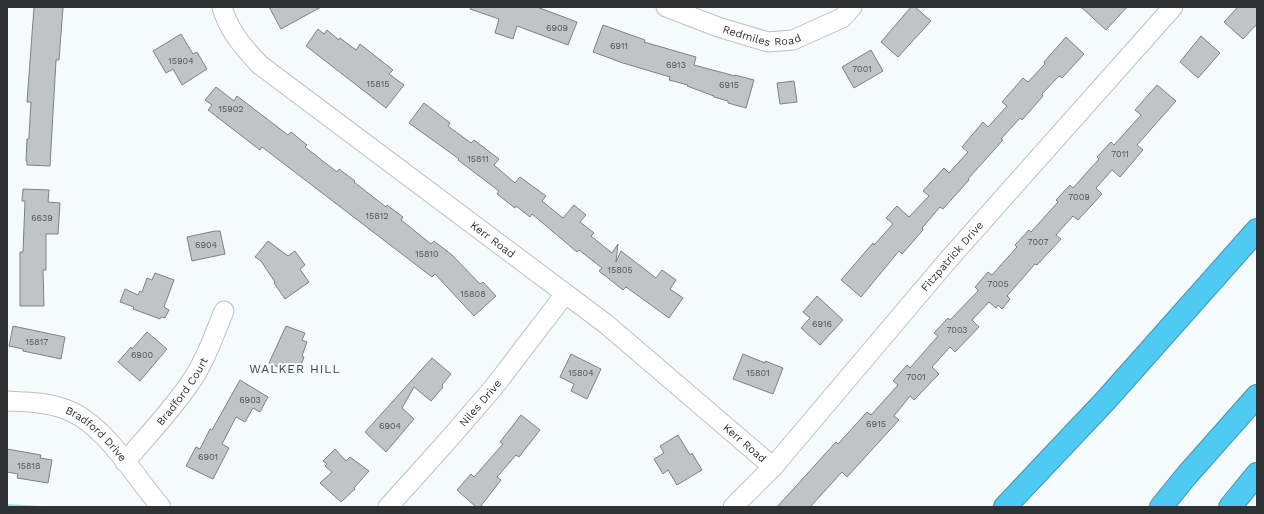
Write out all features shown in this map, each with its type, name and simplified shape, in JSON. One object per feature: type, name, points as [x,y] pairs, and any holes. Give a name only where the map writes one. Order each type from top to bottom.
[{"type":"highway","points":[[1005,507],[1106,400],[1257,230]]},
{"type":"highway","points":[[1161,507],[1187,475],[1257,396]]},
{"type":"highway","points":[[1018,507],[1106,400]]},
{"type":"highway","points":[[1230,507],[1257,474]]},
{"type":"street","name":"Kerr Road","points":[[222,7],[229,25],[236,37],[260,65],[616,332],[773,467]]},
{"type":"street","name":"Redmiles Road","points":[[666,7],[718,27],[768,42],[793,40],[842,18],[852,7]]},
{"type":"street","name":"Fitzpatrick Drive","points":[[733,507],[773,467],[953,254],[1173,7]]},
{"type":"street","name":"Niles Drive","points":[[388,507],[494,387],[565,294]]},
{"type":"street","name":"Bradford Court","points":[[125,462],[172,408],[190,383],[199,368],[224,311]]},
{"type":"street","name":"Bradford Drive","points":[[7,401],[39,403],[63,408],[91,424],[102,433],[161,507]]},
{"type":"shaded area","points":[[7,504],[58,507],[7,507]]},
{"type":"building","points":[[34,7],[63,7],[59,60],[56,60],[50,166],[27,165],[26,161],[31,102],[27,102]]},
{"type":"building","points":[[269,7],[321,7],[281,29]]},
{"type":"building","points":[[471,7],[537,7],[577,22],[568,45],[517,26],[513,39],[495,33],[499,19],[470,9]]},
{"type":"building","points":[[911,7],[915,7],[931,21],[898,57],[881,42]]},
{"type":"building","points":[[1081,7],[1127,7],[1106,30]]},
{"type":"building","points":[[1238,7],[1257,7],[1257,24],[1243,39],[1224,22]]},
{"type":"building","points":[[603,25],[645,40],[644,42],[696,57],[694,65],[754,80],[746,108],[728,103],[728,101],[714,97],[687,86],[688,85],[669,80],[670,77],[593,52]]},
{"type":"building","points":[[318,29],[324,34],[327,30],[339,40],[340,38],[356,50],[360,44],[393,70],[389,74],[404,85],[386,108],[306,46]]},
{"type":"building","points":[[181,34],[193,54],[197,52],[207,69],[182,85],[173,69],[166,73],[153,51]]},
{"type":"building","points":[[1201,36],[1220,53],[1198,78],[1180,62]]},
{"type":"building","points":[[1066,37],[1084,54],[1062,78],[1059,76],[1042,94],[1043,96],[1022,120],[1020,118],[1001,139],[1003,140],[968,179],[969,180],[943,209],[940,207],[922,228],[923,230],[902,254],[899,251],[861,297],[841,280],[873,243],[874,245],[893,224],[886,218],[897,206],[909,217],[929,196],[923,191],[944,168],[949,173],[968,152],[962,147],[983,122],[988,127],[1007,106],[1002,102],[1023,78],[1028,82],[1045,64],[1044,62]]},
{"type":"building","points":[[871,50],[883,71],[854,88],[842,67]]},
{"type":"building","points":[[794,81],[797,102],[780,104],[777,83]]},
{"type":"building","points":[[1157,85],[1176,101],[1137,145],[1143,150],[1120,177],[1112,170],[1096,188],[1102,194],[1078,220],[1073,216],[1056,235],[1061,239],[1037,265],[1035,264],[1007,296],[1010,299],[1002,309],[998,305],[996,308],[989,302],[972,320],[979,327],[955,352],[950,347],[932,367],[939,374],[914,400],[910,396],[894,416],[899,420],[847,477],[842,472],[810,507],[777,507],[836,442],[838,444],[867,412],[871,415],[898,385],[893,381],[907,365],[910,368],[938,336],[934,333],[948,318],[950,320],[978,291],[975,287],[988,272],[992,275],[1017,247],[1015,245],[1029,230],[1031,232],[1058,202],[1056,200],[1070,185],[1073,188],[1099,159],[1097,157],[1111,142],[1114,145],[1141,115],[1135,110]]},
{"type":"building","points":[[216,87],[234,101],[237,96],[288,135],[291,132],[307,145],[305,147],[337,172],[339,169],[386,207],[387,205],[403,217],[401,220],[431,244],[434,241],[452,255],[480,284],[483,282],[496,296],[474,316],[435,274],[432,277],[262,147],[260,150],[208,110],[212,105],[205,100]]},
{"type":"building","points":[[424,103],[450,123],[448,126],[471,143],[474,140],[499,159],[494,165],[515,183],[520,177],[546,196],[542,201],[563,218],[574,205],[586,215],[580,222],[594,233],[591,236],[612,253],[618,244],[616,262],[621,251],[656,278],[662,270],[676,280],[670,289],[683,298],[669,318],[626,287],[623,290],[599,271],[602,268],[579,250],[577,252],[532,214],[530,217],[516,206],[515,208],[497,194],[499,191],[458,160],[459,159],[409,123]]},
{"type":"building","points":[[23,189],[49,190],[48,202],[60,203],[58,234],[46,234],[46,270],[43,270],[44,306],[20,306],[20,252],[23,252],[25,201],[22,201]]},
{"type":"building","points":[[220,231],[225,254],[192,261],[187,237]]},
{"type":"building","points":[[268,241],[288,256],[295,251],[305,265],[300,269],[309,282],[285,299],[261,261],[255,257]]},
{"type":"building","points":[[155,273],[174,280],[164,307],[169,310],[165,318],[161,317],[160,319],[133,309],[134,307],[120,302],[125,289],[138,295],[140,291],[142,292],[147,278],[152,280]]},
{"type":"building","points":[[817,296],[843,320],[820,345],[801,328],[810,318],[803,312]]},
{"type":"building","points":[[13,326],[65,337],[61,359],[23,351],[23,349],[9,346]]},
{"type":"building","points":[[286,326],[305,333],[302,340],[307,342],[302,356],[304,357],[297,375],[269,363]]},
{"type":"building","points":[[147,332],[167,349],[140,381],[118,362]]},
{"type":"building","points":[[571,354],[601,369],[587,399],[571,391],[574,384],[560,377]]},
{"type":"building","points":[[743,354],[765,363],[765,361],[783,368],[773,394],[733,379]]},
{"type":"building","points":[[432,358],[451,374],[442,385],[443,387],[431,401],[414,387],[402,408],[414,419],[386,452],[365,432]]},
{"type":"building","points":[[240,380],[268,397],[260,412],[253,408],[245,422],[236,417],[222,444],[229,448],[213,479],[186,466],[196,447],[200,449],[210,429],[212,430]]},
{"type":"building","points":[[521,415],[540,430],[519,457],[516,455],[497,477],[501,480],[480,507],[476,507],[457,490],[471,474],[474,477],[503,444],[500,442]]},
{"type":"building","points":[[678,435],[690,455],[692,453],[702,470],[677,485],[668,470],[663,474],[654,459],[664,453],[660,446]]},
{"type":"building","points":[[7,449],[41,455],[40,458],[52,460],[48,483],[17,478],[18,474],[7,472]]},
{"type":"building","points":[[335,449],[346,461],[350,457],[369,471],[354,488],[355,489],[341,502],[320,483],[332,472],[325,466],[327,464],[323,461]]},
{"type":"district","name":"WALKER HILL","points":[[295,369]]}]
